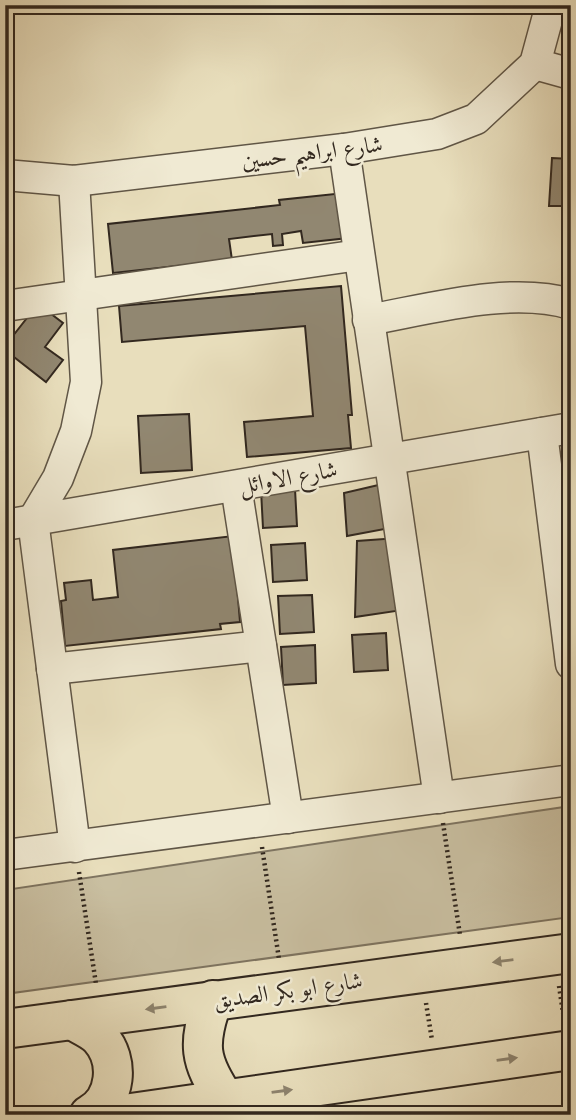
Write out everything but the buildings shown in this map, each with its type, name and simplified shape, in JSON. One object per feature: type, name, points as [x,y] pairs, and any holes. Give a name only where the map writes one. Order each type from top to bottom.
[{"type":"main road","name":"شارع ابو بكر الصديق","points":[[5,1029],[562,954]]},
{"type":"main road","points":[[213,1000],[204,1026],[202,1052],[210,1078],[225,1099]]},
{"type":"main road","points":[[87,1018],[111,1054],[114,1070],[110,1092],[105,1102],[89,1115]]},
{"type":"main road","points":[[117,1115],[570,1051]]},
{"type":"street","points":[[551,5],[535,65],[571,74]]},
{"type":"street","name":"شارع ابراهيم حسين","points":[[5,175],[74,181],[344,149],[437,134],[476,118],[535,65]]},
{"type":"street","points":[[344,149],[439,798]]},
{"type":"street","points":[[74,181],[86,382],[76,431],[58,478],[19,522],[52,669],[75,847]]},
{"type":"street","points":[[5,306],[359,256]]},
{"type":"street","points":[[368,320],[495,298],[527,297],[571,304]]},
{"type":"street","points":[[557,430],[571,664]]},
{"type":"street","name":"شارع الاوائل","points":[[19,522],[557,430]]},
{"type":"street","points":[[236,486],[288,818]]},
{"type":"street","points":[[52,669],[261,646]]},
{"type":"street","points":[[5,855],[571,780]]},
{"type":"path","points":[[439,798],[465,965]]},
{"type":"path","points":[[258,822],[284,991]]},
{"type":"path","points":[[75,847],[87,1018]]},
{"type":"path","points":[[562,954],[570,1051]]},
{"type":"path","points":[[421,971],[436,1069]]},
{"type":"shaded area","points":[[571,806],[571,917],[5,994],[5,890]]}]
